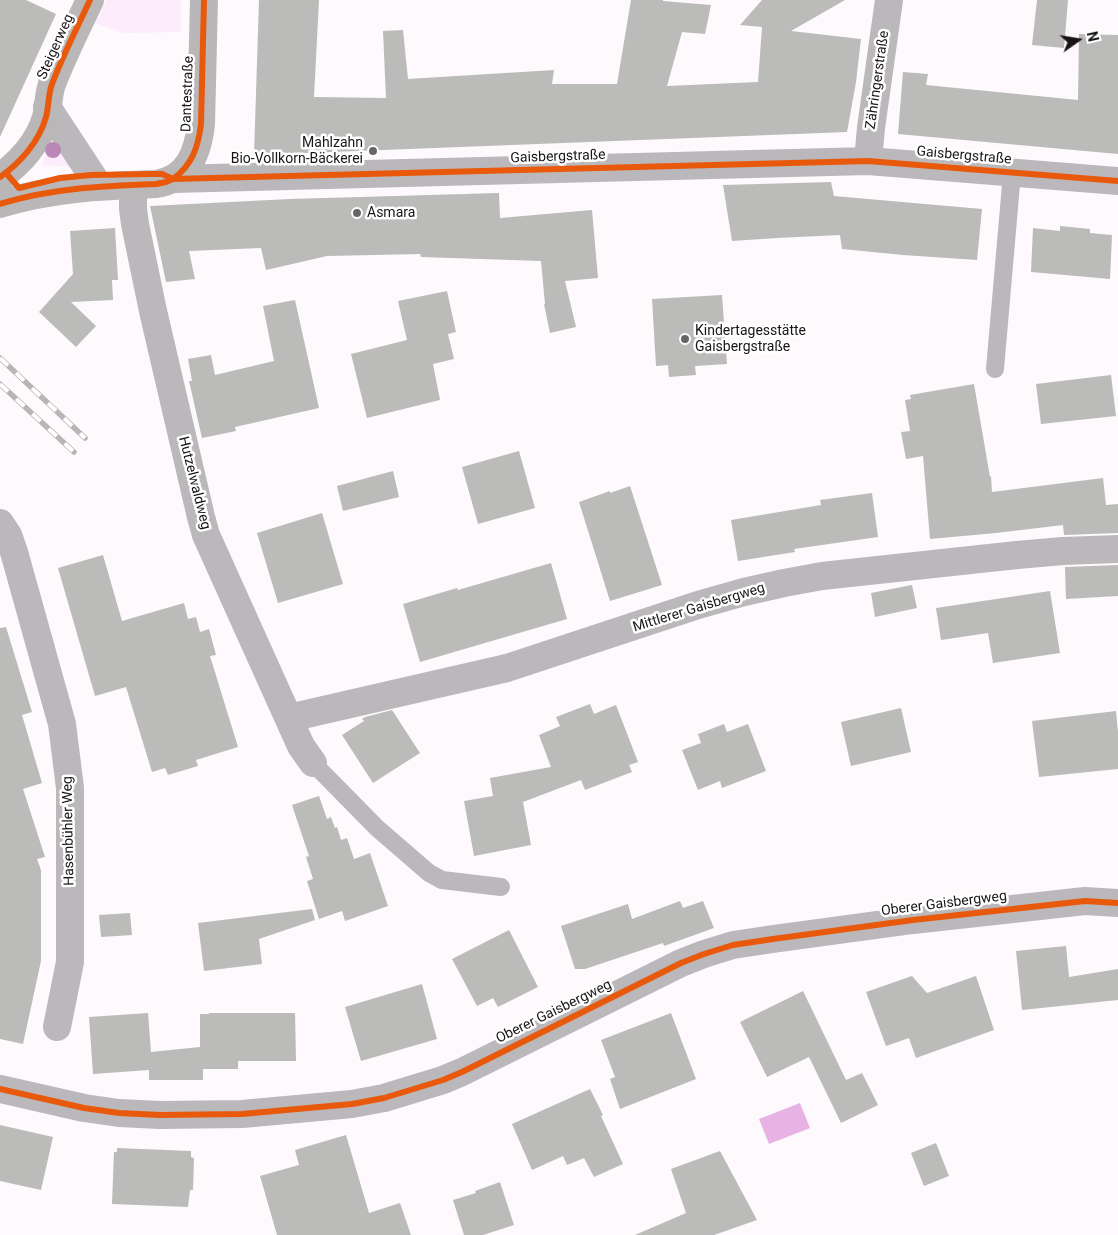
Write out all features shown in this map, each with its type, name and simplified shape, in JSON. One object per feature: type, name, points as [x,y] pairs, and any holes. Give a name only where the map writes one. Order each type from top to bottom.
[{"type":"street","name":"Steigerweg","points":[[0,177],[18,162],[39,135],[46,116],[52,84],[90,0]]},
{"type":"street","name":"Dantestraße","points":[[172,180],[180,174],[189,162],[199,139],[204,0]]},
{"type":"street","name":"Zähringerstraße","points":[[868,161],[888,0]]},
{"type":"street","points":[[47,107],[99,186]]},
{"type":"street","name":"Gaisbergstraße","points":[[0,204],[53,191],[99,186],[156,184],[172,180],[868,161],[1118,181]]},
{"type":"street","name":"Hutzelwaldweg","points":[[133,185],[133,209],[143,263],[204,526],[301,746],[313,763]]},
{"type":"street","name":"Hasenbühler Weg","points":[[0,523],[8,535],[14,552],[62,724],[70,788],[70,962],[57,1027]]},
{"type":"street","name":"Mittlerer Gaisbergweg","points":[[289,718],[507,668],[698,605],[784,583],[822,576],[1007,556],[1118,549]]},
{"type":"street","name":"Oberer Gaisbergweg","points":[[0,1089],[84,1108],[119,1113],[160,1115],[242,1114],[352,1104],[384,1098],[443,1080],[681,963],[733,945],[1046,905],[1085,901],[1118,903]]},
{"type":"lane","points":[[995,369],[1012,173]]},
{"type":"lane","points":[[313,763],[377,828],[429,873],[442,880],[501,886]]},
{"type":"shaded area","points":[[106,0],[181,0],[181,32],[123,33],[96,23]]},
{"type":"shaded area","points":[[54,131],[77,167],[42,165]]},
{"type":"shaded area","points":[[800,1103],[810,1128],[769,1144],[759,1119]]},
{"type":"building","points":[[0,0],[26,0],[56,14],[0,137]]},
{"type":"building","points":[[259,0],[319,0],[314,97],[386,98],[383,31],[403,30],[408,79],[554,70],[552,84],[617,84],[631,0],[663,0],[711,5],[705,34],[682,32],[667,86],[758,82],[762,27],[740,25],[762,0],[845,0],[791,31],[861,39],[847,132],[254,155]]},
{"type":"building","points":[[1037,0],[1068,0],[1064,48],[1032,45]]},
{"type":"building","points":[[1079,34],[1118,35],[1118,154],[898,134],[903,72],[928,74],[926,85],[1078,100]]},
{"type":"building","points":[[831,182],[834,196],[982,209],[977,260],[842,249],[840,235],[732,241],[723,185]]},
{"type":"building","points":[[499,193],[500,218],[592,210],[598,278],[565,281],[576,327],[550,333],[544,304],[541,261],[421,257],[420,254],[327,256],[266,270],[261,248],[189,251],[195,279],[166,282],[150,206],[290,199]]},
{"type":"building","points":[[1060,226],[1090,229],[1090,233],[1112,235],[1110,279],[1031,272],[1033,228],[1060,231]]},
{"type":"building","points":[[115,228],[118,280],[112,280],[113,300],[71,302],[96,326],[76,347],[39,312],[73,274],[70,231]]},
{"type":"building","points":[[447,291],[456,332],[448,334],[454,359],[433,364],[440,400],[367,418],[351,354],[407,340],[398,301]]},
{"type":"building","points":[[722,295],[727,364],[695,366],[696,375],[669,377],[668,365],[656,366],[652,299]]},
{"type":"building","points":[[295,300],[319,408],[235,427],[236,431],[202,438],[189,381],[192,381],[188,359],[211,355],[215,375],[274,361],[263,306]]},
{"type":"building","points":[[1111,375],[1116,416],[1041,424],[1036,384]]},
{"type":"building","points":[[974,384],[991,476],[992,492],[1103,478],[1106,505],[1118,504],[1118,533],[1064,535],[1063,525],[930,539],[923,456],[906,459],[901,432],[910,431],[905,400],[911,399],[910,395]]},
{"type":"building","points":[[519,451],[535,508],[478,524],[462,467]]},
{"type":"building","points":[[393,471],[399,497],[343,511],[337,486]]},
{"type":"building","points":[[630,486],[662,585],[610,601],[579,502]]},
{"type":"building","points":[[872,493],[878,537],[794,549],[795,552],[738,561],[731,520],[821,505],[820,500]]},
{"type":"building","points":[[322,513],[343,584],[278,603],[257,533]]},
{"type":"building","points":[[103,555],[122,621],[184,603],[188,619],[196,617],[200,632],[209,629],[216,655],[210,656],[238,747],[196,760],[198,766],[168,775],[165,768],[152,772],[126,687],[95,696],[58,568]]},
{"type":"building","points":[[551,563],[567,619],[420,662],[403,604]]},
{"type":"building","points":[[1118,565],[1118,596],[1066,599],[1065,567]]},
{"type":"building","points":[[912,585],[917,608],[875,617],[871,593]]},
{"type":"building","points":[[1050,591],[1060,653],[993,663],[988,633],[941,640],[936,608]]},
{"type":"building","points":[[6,627],[32,712],[22,715],[42,783],[23,789],[45,857],[37,859],[41,870],[41,961],[23,1044],[0,1039],[0,628]]},
{"type":"building","points":[[590,704],[594,714],[616,705],[638,762],[629,765],[632,772],[585,790],[581,780],[523,802],[531,845],[474,856],[464,801],[493,796],[490,778],[551,767],[539,735],[560,726],[556,717]]},
{"type":"building","points":[[901,708],[911,752],[851,766],[841,722]]},
{"type":"building","points":[[392,710],[420,753],[373,783],[342,735],[364,721],[362,719],[365,717]]},
{"type":"building","points":[[1116,711],[1118,769],[1039,777],[1032,721]]},
{"type":"building","points":[[724,724],[727,732],[748,724],[766,771],[722,788],[720,781],[698,790],[682,750],[701,743],[698,734]]},
{"type":"building","points":[[319,796],[327,819],[331,817],[335,828],[337,827],[341,840],[347,838],[354,859],[370,853],[388,906],[345,921],[342,911],[319,919],[307,881],[313,879],[306,857],[309,856],[292,805]]},
{"type":"building","points":[[680,901],[683,908],[703,901],[714,928],[664,946],[663,943],[585,969],[575,969],[561,926],[628,904],[632,919]]},
{"type":"building","points":[[312,909],[315,920],[259,939],[262,964],[204,971],[198,923]]},
{"type":"building","points":[[130,913],[132,935],[101,937],[99,915]]},
{"type":"building","points":[[509,930],[538,987],[498,1007],[493,998],[477,1006],[452,959]]},
{"type":"building","points":[[1066,946],[1069,977],[1118,969],[1118,1000],[1022,1010],[1016,951]]},
{"type":"building","points":[[912,976],[927,993],[976,976],[994,1030],[916,1058],[909,1038],[886,1046],[866,992]]},
{"type":"building","points":[[422,984],[437,1039],[361,1061],[345,1007]]},
{"type":"building","points":[[803,991],[846,1080],[862,1073],[878,1105],[841,1123],[809,1057],[767,1077],[740,1022]]},
{"type":"building","points":[[148,1013],[151,1052],[200,1047],[200,1014],[295,1013],[296,1061],[238,1061],[238,1069],[203,1069],[203,1080],[149,1080],[149,1070],[93,1074],[89,1017]]},
{"type":"building","points":[[671,1013],[696,1079],[620,1109],[610,1079],[615,1077],[601,1040]]},
{"type":"building","points":[[590,1089],[623,1164],[594,1177],[584,1158],[567,1165],[563,1156],[532,1170],[512,1124]]},
{"type":"building","points":[[0,1125],[53,1137],[41,1190],[0,1181]]},
{"type":"building","points":[[346,1135],[369,1213],[400,1203],[411,1235],[277,1235],[260,1176],[299,1165],[295,1150]]},
{"type":"building","points":[[936,1143],[949,1176],[924,1186],[911,1153]]},
{"type":"building","points":[[117,1148],[191,1151],[191,1157],[194,1158],[193,1190],[190,1190],[188,1207],[112,1204],[114,1152],[117,1152]]},
{"type":"building","points":[[720,1151],[757,1220],[714,1235],[635,1235],[686,1213],[671,1169]]},
{"type":"building","points":[[500,1182],[514,1225],[483,1235],[464,1235],[453,1200],[476,1193],[475,1191]]},
{"type":"railway","points":[[0,358],[85,438]]},
{"type":"railway","points":[[0,384],[74,452]]},
{"type":"cycle path","points":[[0,177],[15,165],[39,135],[46,117],[52,84],[90,0]]},
{"type":"cycle path","points":[[173,179],[180,174],[189,162],[196,148],[200,133],[204,0]]},
{"type":"cycle path","points":[[0,204],[58,191],[156,184],[173,179],[868,161],[1118,181]]},
{"type":"cycle path","points":[[6,173],[19,188],[60,178],[91,175],[162,174],[173,179]]},
{"type":"cycle path","points":[[0,1089],[84,1108],[119,1113],[160,1115],[242,1114],[352,1104],[384,1098],[443,1080],[681,963],[733,945],[913,920],[1085,901],[1118,903]]},
{"type":"place","name":"Mahlzahn Bio-Vollkorn-Bäckerei","points":[[373,151]]},
{"type":"place","name":"Asmara","points":[[357,213]]},
{"type":"place","name":"Kindertagesstätte Gaisbergstraße","points":[[685,339]]}]
